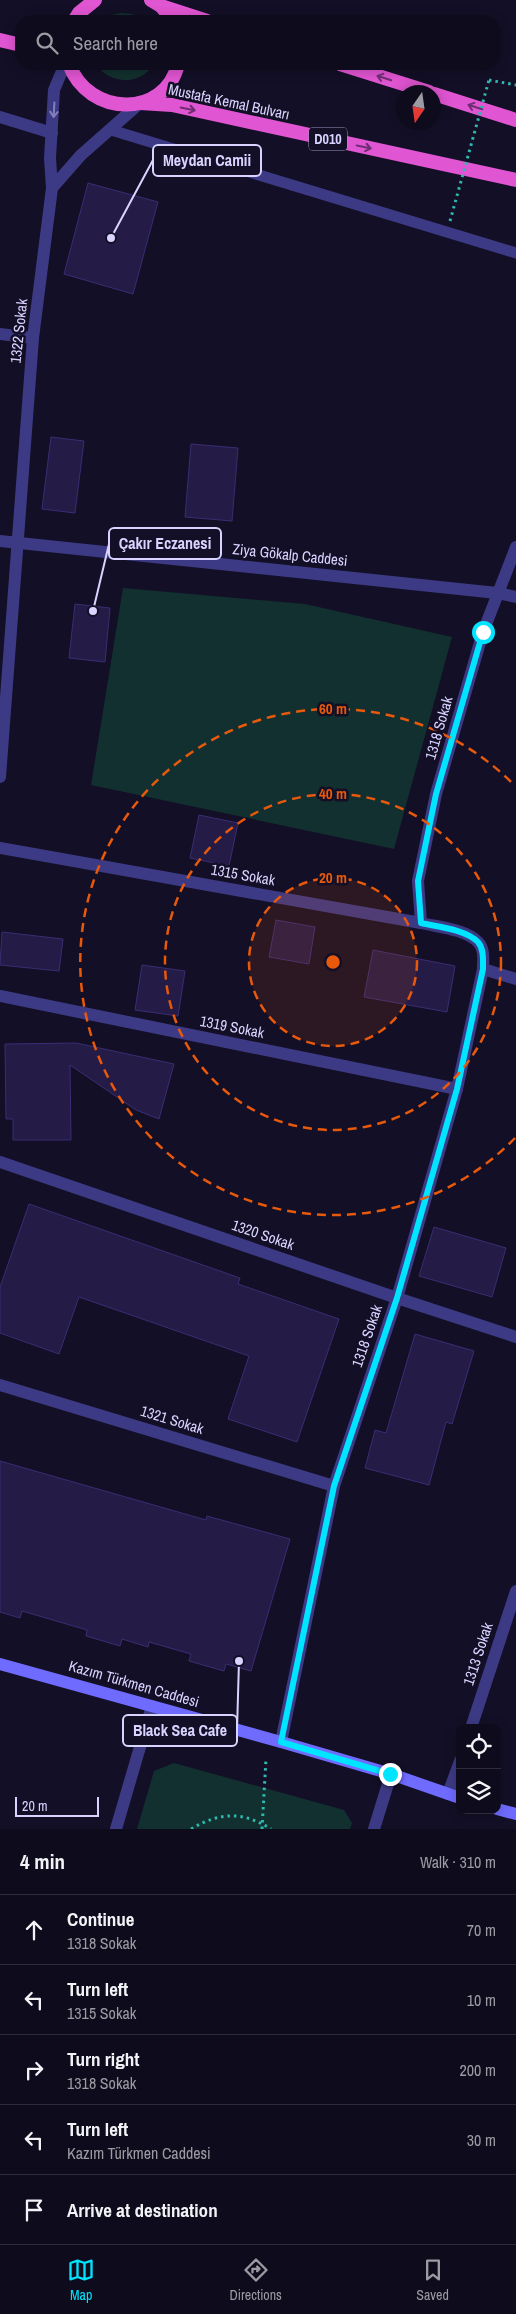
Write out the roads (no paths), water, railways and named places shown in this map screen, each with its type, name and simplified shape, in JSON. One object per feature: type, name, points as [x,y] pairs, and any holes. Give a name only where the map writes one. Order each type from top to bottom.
[{"type":"highway","points":[[78,15],[95,0]]},
{"type":"highway","points":[[156,3],[167,15]]},
{"type":"highway","points":[[156,3],[190,15]]},
{"type":"highway","points":[[0,40],[15,44]]},
{"type":"highway","name":"Mustafa Kemal Bulvarı","points":[[72,70],[78,83],[98,99],[122,105],[140,103],[172,105],[516,180]]},
{"type":"highway","points":[[140,103],[155,95],[168,84],[175,70]]},
{"type":"highway","points":[[359,70],[407,85]]},
{"type":"highway","points":[[441,96],[516,120]]},
{"type":"main road","name":"Kazım Türkmen Caddesi","points":[[0,1664],[281,1742],[390,1774],[454,1796]]},
{"type":"main road","points":[[501,1810],[516,1814]]},
{"type":"street","name":"1322 Sokak","points":[[0,777],[2,729],[33,338],[52,188],[50,158],[54,90],[62,70]]},
{"type":"street","points":[[52,188],[81,155],[140,103]]},
{"type":"street","points":[[0,118],[52,133]]},
{"type":"street","points":[[0,334],[33,338]]},
{"type":"street","name":"Ziya Gökalp Caddesi","points":[[0,541],[497,593],[516,597]]},
{"type":"street","name":"1318 Sokak","points":[[421,923],[418,881],[436,794],[483,632],[516,547]]},
{"type":"street","name":"1315 Sokak","points":[[0,848],[421,923],[464,933],[478,942]]},
{"type":"street","name":"1318 Sokak","points":[[281,1742],[334,1486],[397,1298],[457,1089],[483,969],[483,951],[478,942]]},
{"type":"street","points":[[483,969],[516,979]]},
{"type":"street","name":"1319 Sokak","points":[[0,996],[457,1089]]},
{"type":"street","name":"1320 Sokak","points":[[0,1162],[516,1337]]},
{"type":"street","name":"1321 Sokak","points":[[0,1385],[334,1486]]},
{"type":"street","name":"1313 Sokak","points":[[472,1724],[513,1611],[516,1591]]},
{"type":"street","points":[[116,1829],[152,1706]]},
{"type":"street","points":[[454,1796],[458,1769]]},
{"type":"street","points":[[374,1829],[390,1774]]},
{"type":"lane","points":[[111,130],[516,253]]},
{"type":"place","name":"Meydan Camii","points":[[111,238]]},
{"type":"place","name":"Çakır Eczanesi","points":[[93,611]]},
{"type":"place","name":"Black Sea Cafe","points":[[239,1661]]}]
